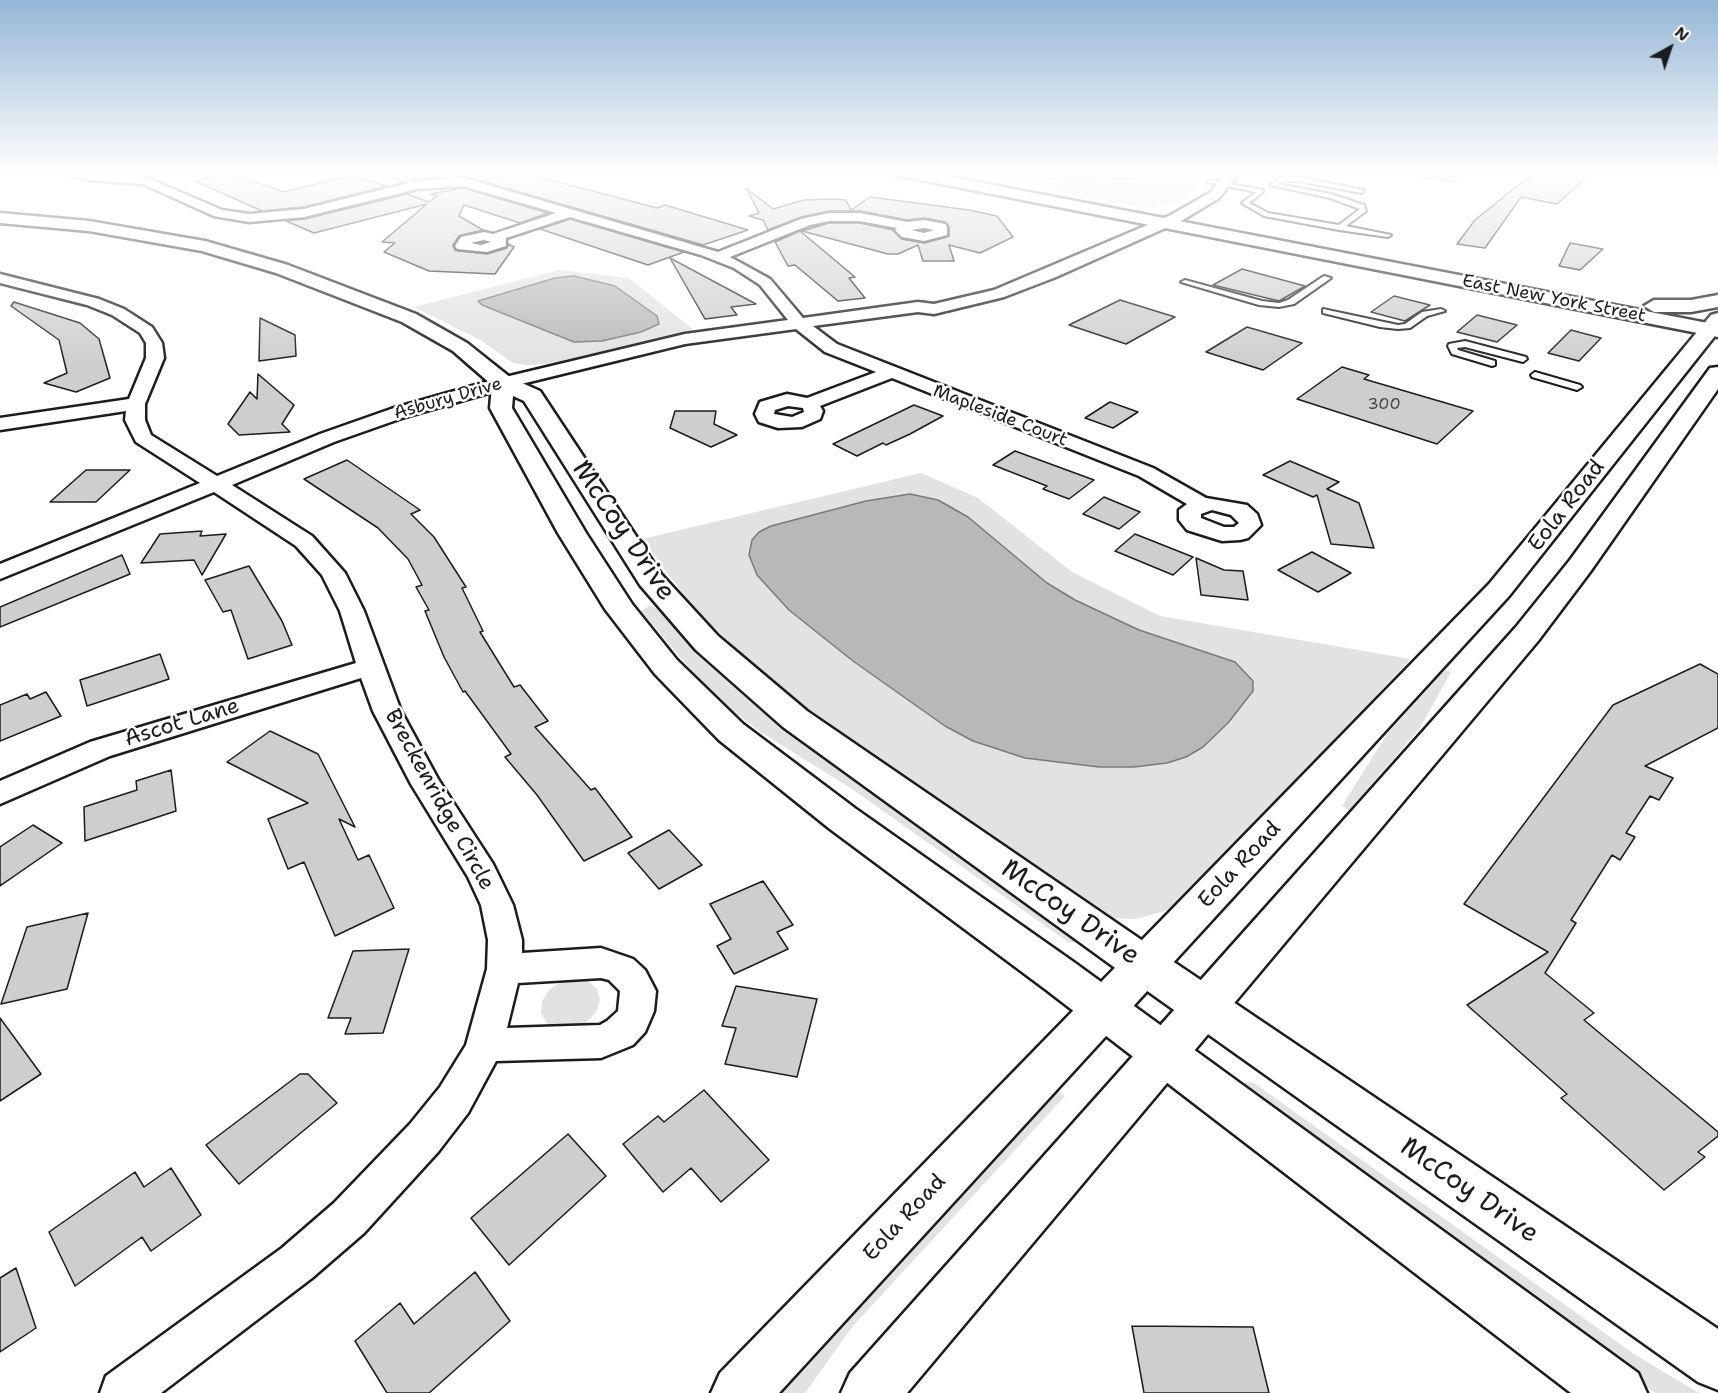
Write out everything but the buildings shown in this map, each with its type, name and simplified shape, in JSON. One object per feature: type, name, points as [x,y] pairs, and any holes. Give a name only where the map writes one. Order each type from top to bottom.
[{"type":"main road","name":"McCoy Drive","points":[[158,236],[206,246],[255,260],[418,322],[460,347],[504,383],[532,396],[650,579],[707,643],[795,719],[1144,965],[1718,1362]]},
{"type":"main road","name":"East New York Street","points":[[1252,236],[1716,325]]},
{"type":"main road","name":"East New York Street","points":[[1259,236],[1653,306],[1716,325]]},
{"type":"main road","points":[[1653,306],[1691,306],[1718,301]]},
{"type":"main road","name":"Eola Road","points":[[740,1393],[1499,590],[1716,325]]},
{"type":"main road","name":"Eola Road","points":[[870,1393],[1553,602],[1718,373]]},
{"type":"main road","name":"McCoy Drive","points":[[504,383],[501,408],[572,533],[620,609],[666,668],[731,732],[843,819],[1102,1008],[1618,1393]]},
{"type":"street","name":"Mapleside Court","points":[[648,236],[719,256],[765,282],[801,324],[831,348],[890,374],[1146,472],[1202,504]]},
{"type":"street","points":[[719,256],[773,236]]},
{"type":"street","name":"Asbury Drive","points":[[0,572],[359,426],[504,383],[675,340],[918,308],[1022,273],[1113,236]]},
{"type":"street","name":"Asbury Drive","points":[[918,308],[934,309],[1008,291],[1121,236]]},
{"type":"street","points":[[0,278],[93,302],[118,312],[146,330],[154,343],[155,358],[136,405],[0,424]]},
{"type":"street","points":[[809,404],[890,374]]},
{"type":"street","name":"Breckenridge Circle","points":[[123,1393],[297,1263],[350,1218],[402,1163],[448,1108],[484,1045],[504,969],[505,940],[497,905],[482,873],[420,773],[387,711],[344,592],[325,563],[286,528],[143,438],[135,420],[136,405]]},
{"type":"street","name":"Ascot Lane","points":[[0,793],[70,760],[110,746],[370,667]]},
{"type":"street","points":[[484,1045],[601,1041],[620,1033],[632,1021],[636,1011],[638,991],[633,981],[621,969],[612,966],[601,963],[504,969]]},
{"type":"lane","points":[[1185,282],[1279,306],[1291,302],[1327,278]]},
{"type":"lane","points":[[1326,311],[1390,327],[1407,326],[1425,314],[1441,311]]},
{"type":"lane","points":[[1492,363],[1455,352],[1452,346],[1465,344],[1523,359]]},
{"type":"lane","points":[[1535,375],[1577,387]]},
{"type":"shaded area","points":[[559,270],[629,278],[695,331],[547,364],[527,365],[513,363],[482,341],[414,307]]},
{"type":"shaded area","points":[[574,276],[615,286],[657,316],[659,324],[641,332],[602,341],[574,342],[482,305],[478,301],[555,278]]},
{"type":"shaded area","points":[[921,473],[978,498],[1072,572],[1160,616],[1411,659],[1190,894],[1165,911],[1136,919],[1109,918],[1086,907],[778,687],[696,611],[642,539]]},
{"type":"shaded area","points":[[910,494],[938,500],[968,517],[1047,583],[1075,600],[1139,630],[1235,662],[1253,681],[1253,691],[1228,723],[1203,747],[1186,757],[1167,763],[1134,767],[1099,767],[1025,758],[973,741],[945,726],[853,661],[789,610],[757,575],[749,555],[752,540],[759,532],[771,526],[866,501]]},
{"type":"shaded area","points":[[649,606],[656,608],[709,663],[760,708],[1075,939],[1074,943],[1068,942],[852,789],[759,731],[712,695],[641,611]]},
{"type":"shaded area","points":[[1445,670],[1451,672],[1420,728],[1349,810],[1342,806],[1387,734]]},
{"type":"shaded area","points":[[576,978],[588,981],[597,989],[600,1000],[596,1012],[586,1023],[572,1029],[558,1029],[547,1023],[541,1013],[542,1001],[550,989],[562,981]]},
{"type":"shaded area","points":[[1245,1082],[1254,1083],[1634,1354],[1699,1393],[1655,1393],[1254,1099],[1242,1087]]},
{"type":"shaded area","points":[[1057,1090],[1065,1096],[852,1327],[805,1393],[775,1393]]}]
